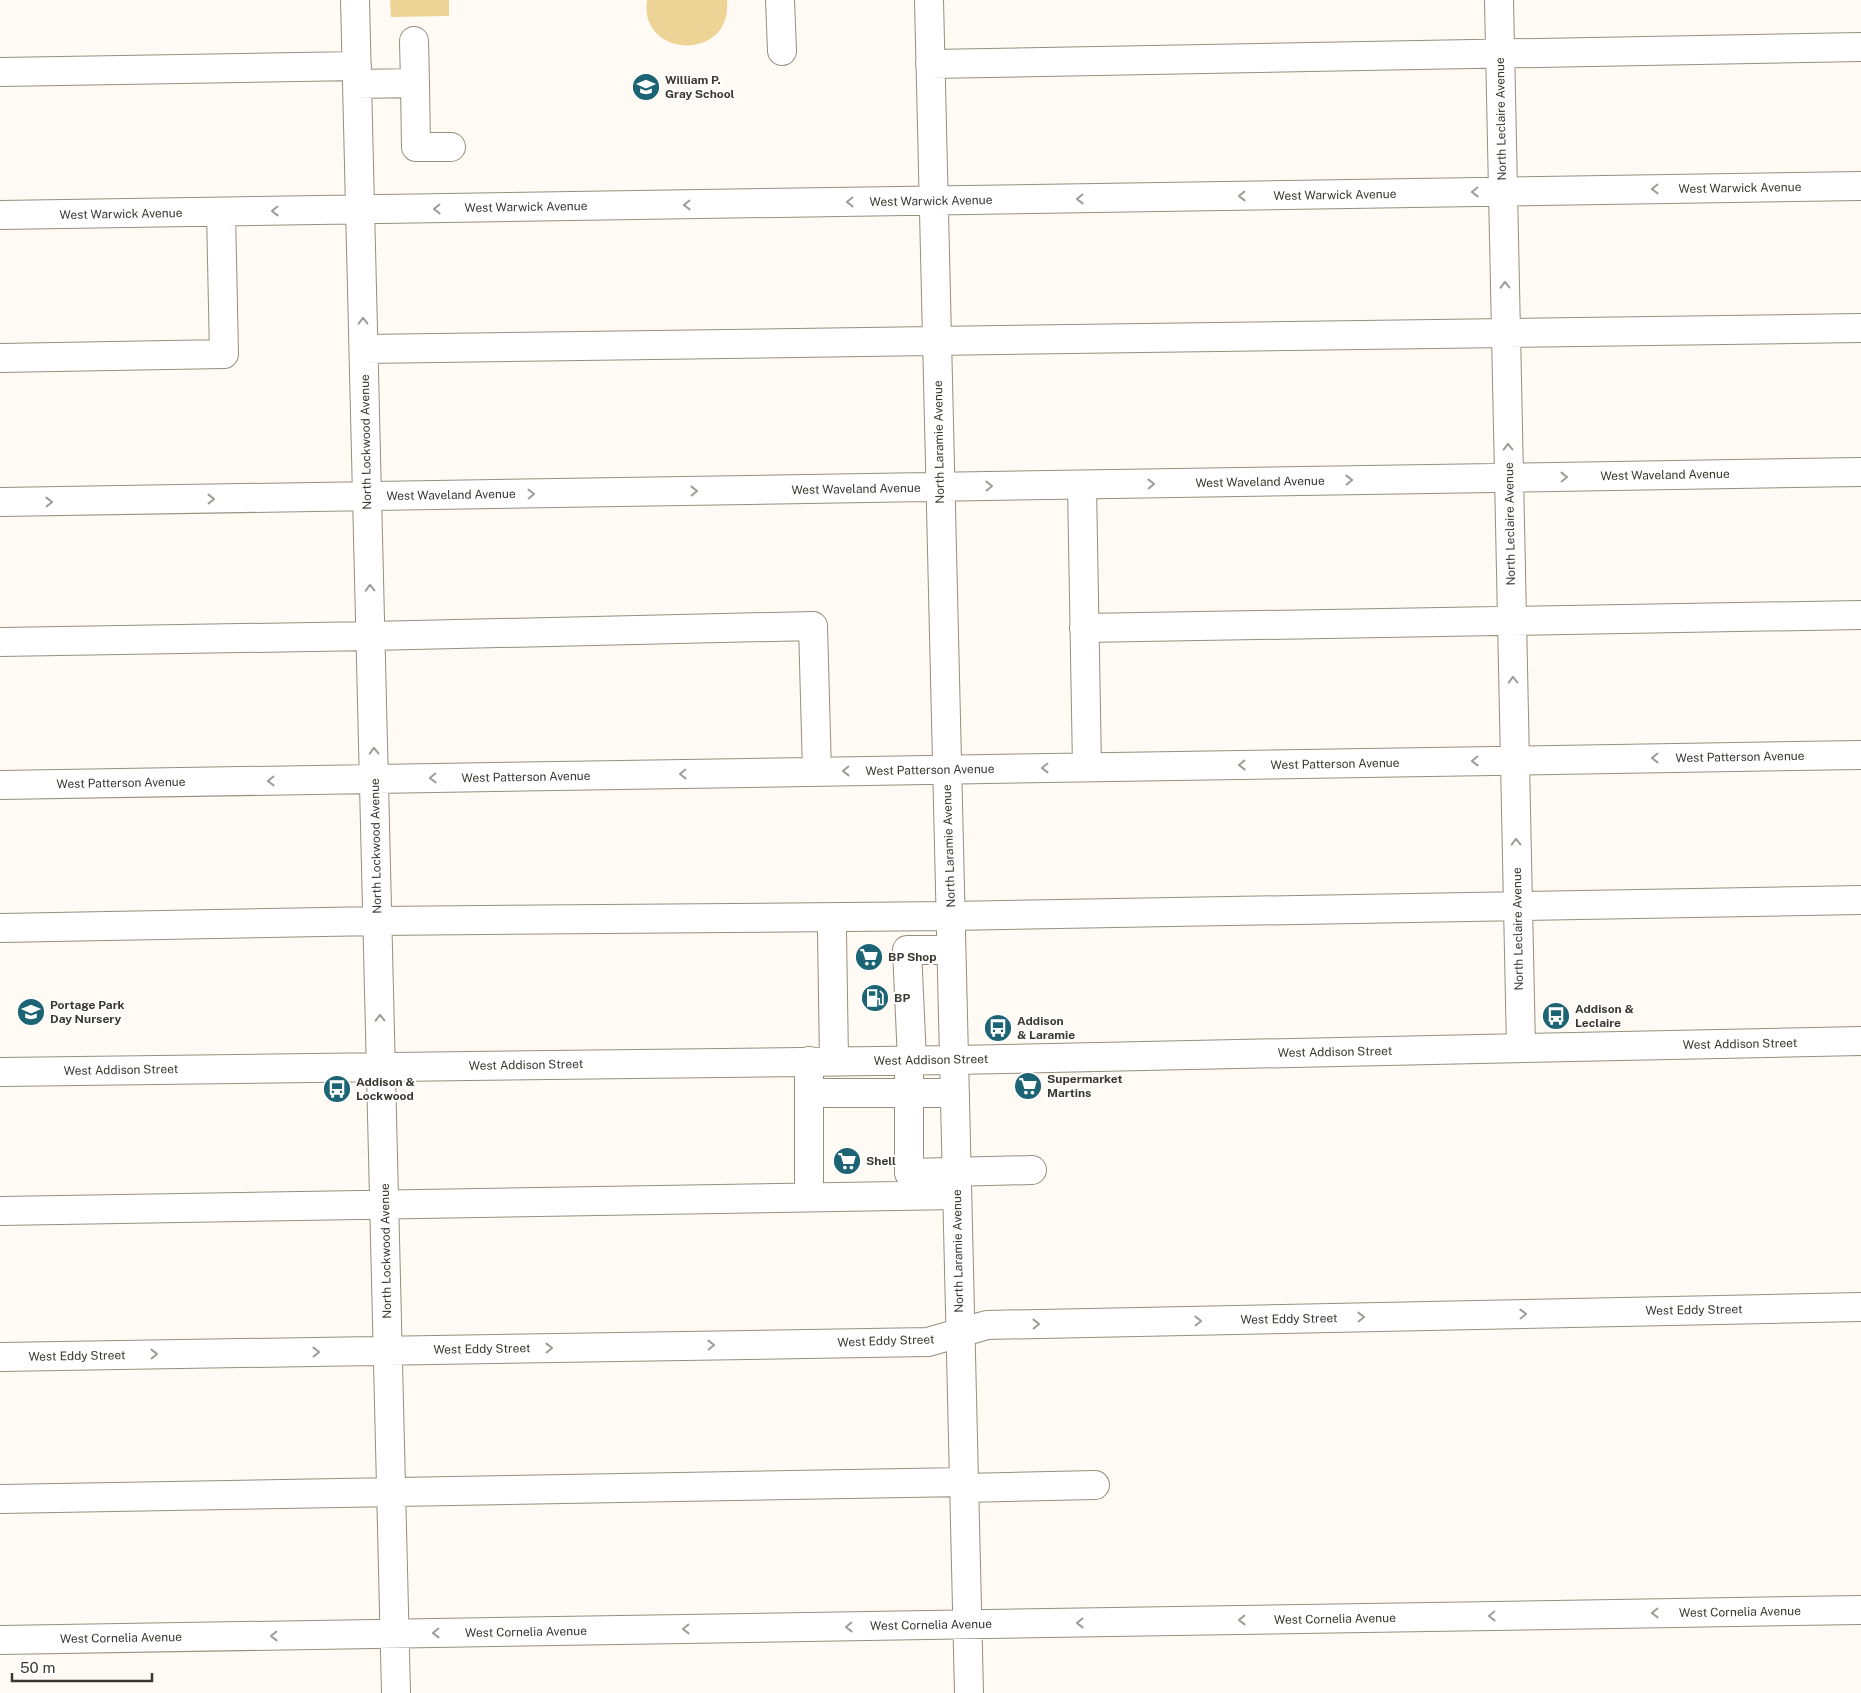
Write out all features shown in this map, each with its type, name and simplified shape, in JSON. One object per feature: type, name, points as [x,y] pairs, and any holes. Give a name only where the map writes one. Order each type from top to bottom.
[{"type":"street","name":"North Lockwood Avenue","points":[[355,0],[396,1693]]},
{"type":"street","points":[[780,0],[782,51]]},
{"type":"street","name":"North Laramie Avenue","points":[[929,0],[969,1693]]},
{"type":"street","name":"North Leclaire Avenue","points":[[1499,0],[1521,1048]]},
{"type":"street","points":[[414,41],[416,147],[451,146]]},
{"type":"street","points":[[930,64],[1861,47]]},
{"type":"street","points":[[0,72],[357,75],[415,83]]},
{"type":"street","name":"West Warwick Avenue","points":[[0,215],[1861,186]]},
{"type":"street","points":[[0,358],[224,354],[221,212]]},
{"type":"street","points":[[364,349],[1861,328]]},
{"type":"street","name":"West Waveland Avenue","points":[[0,502],[1861,472]]},
{"type":"street","points":[[1082,485],[1087,768]]},
{"type":"street","points":[[1084,628],[1861,615]]},
{"type":"street","points":[[0,642],[813,626],[817,772]]},
{"type":"street","name":"West Patterson Avenue","points":[[0,785],[1861,755]]},
{"type":"street","points":[[0,928],[951,916],[1861,900]]},
{"type":"street","points":[[809,1181],[809,1093],[821,1061],[832,932]]},
{"type":"street","points":[[951,950],[907,950],[910,1060],[909,1173],[957,1184]]},
{"type":"street","name":"West Addison Street","points":[[0,1072],[954,1060],[1861,1042]]},
{"type":"street","points":[[809,1093],[955,1093]]},
{"type":"street","points":[[0,1211],[385,1204],[957,1184],[1032,1170]]},
{"type":"street","name":"West Eddy Street","points":[[0,1357],[928,1342],[987,1326],[1861,1306]]},
{"type":"street","points":[[0,1499],[392,1492],[1095,1485]]},
{"type":"street","name":"West Cornelia Avenue","points":[[0,1640],[1861,1610]]},
{"type":"shaded area","points":[[390,0],[449,0],[449,16],[391,17]]},
{"type":"shaded area","points":[[647,0],[727,0],[725,20],[716,35],[702,43],[686,45],[670,42],[657,33],[648,19]]},
{"type":"place","name":"William P. Gray School","points":[[646,87]]},
{"type":"place","name":"BP Shop","points":[[869,957]]},
{"type":"place","name":"BP","points":[[875,998]]},
{"type":"place","name":"Portage Park Day Nursery","points":[[31,1012]]},
{"type":"place","name":"Addison & Leclaire","points":[[1556,1016]]},
{"type":"place","name":"Addison & Laramie","points":[[998,1028]]},
{"type":"place","name":"Supermarket Martins","points":[[1028,1086]]},
{"type":"place","name":"Addison & Lockwood","points":[[337,1089]]},
{"type":"place","name":"Shell","points":[[847,1161]]}]
